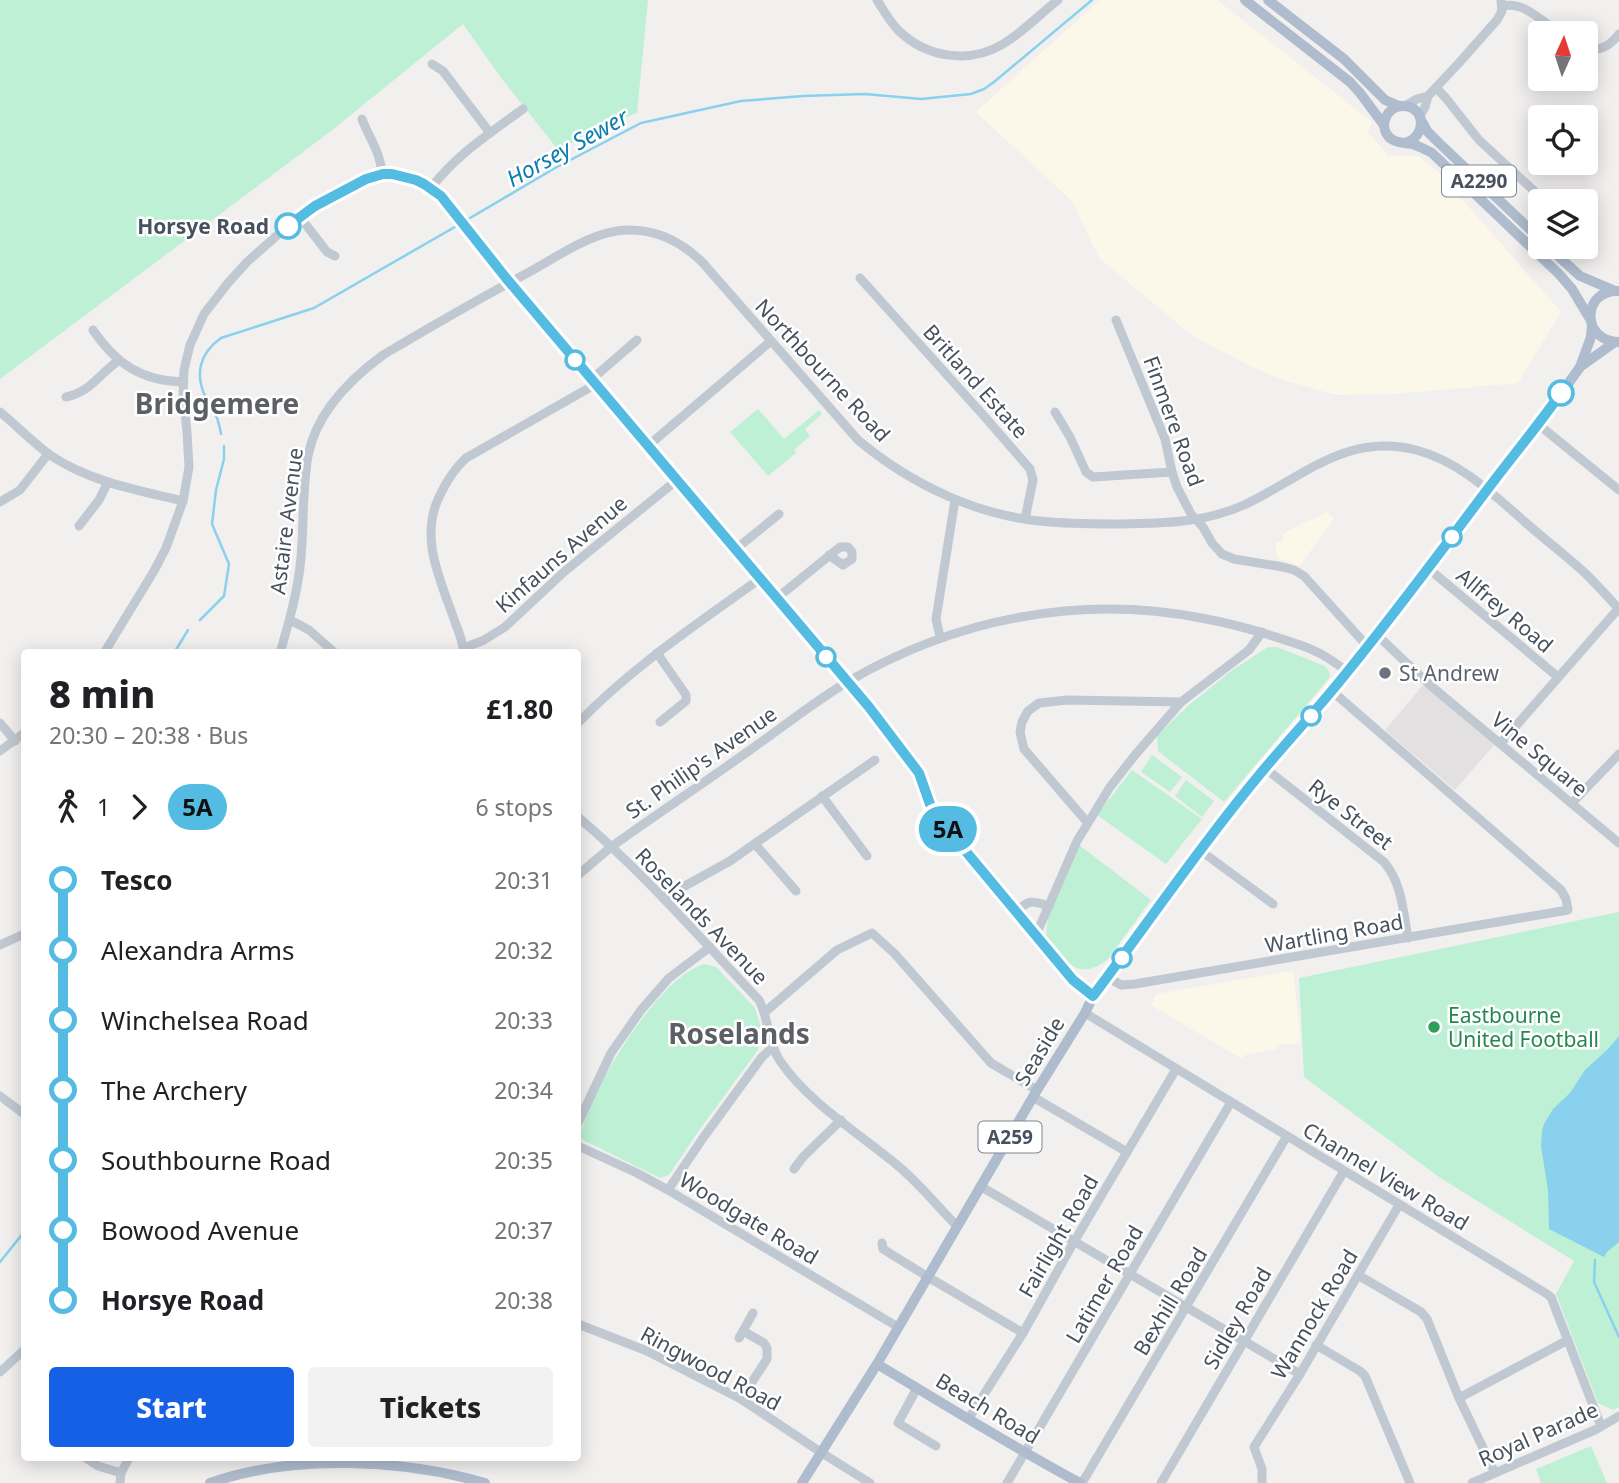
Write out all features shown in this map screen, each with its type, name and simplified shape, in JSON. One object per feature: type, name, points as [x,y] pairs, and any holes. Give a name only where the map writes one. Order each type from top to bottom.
[{"type":"main road","points":[[1245,0],[1350,82],[1384,125],[1390,138],[1405,143],[1418,135],[1420,118],[1416,111],[1385,100],[1343,59],[1268,0]]},
{"type":"main road","points":[[1384,125],[1388,113],[1402,106]]},
{"type":"main road","name":"A2290","points":[[1420,118],[1427,131],[1528,228]]},
{"type":"main road","name":"A2290","points":[[1405,143],[1432,153],[1559,274],[1572,289],[1591,322]]},
{"type":"main road","points":[[1561,259],[1580,276],[1617,290]]},
{"type":"main road","name":"Seaside","points":[[802,1483],[877,1364],[1093,996],[1265,768],[1368,647],[1539,425],[1580,367],[1591,337],[1590,312],[1596,300],[1606,292],[1617,290]]},
{"type":"main road","points":[[1591,322],[1598,335],[1605,340],[1618,342]]},
{"type":"main road","name":"Seaside","points":[[1580,367],[1618,342]]},
{"type":"main road","name":"Beach Road","points":[[877,1364],[1024,1453],[1081,1483]]},
{"type":"main road","points":[[211,1483],[243,1473],[282,1466],[379,1461],[485,1483]]},
{"type":"street","points":[[877,0],[893,24],[911,40],[938,53],[961,56],[983,53],[1003,44],[1058,0]]},
{"type":"street","points":[[1402,106],[1428,96],[1436,88],[1497,20],[1502,3],[1523,8],[1542,21]]},
{"type":"street","points":[[1598,48],[1611,44],[1619,34]]},
{"type":"street","points":[[432,64],[443,71],[490,133]]},
{"type":"street","points":[[1436,88],[1479,140],[1532,189]]},
{"type":"street","points":[[1420,118],[1428,96]]},
{"type":"street","points":[[431,188],[460,155],[523,109]]},
{"type":"street","points":[[362,119],[379,155],[383,174]]},
{"type":"street","points":[[107,649],[160,560],[183,501],[189,467],[183,382],[186,359],[197,328],[211,304],[266,244],[315,206],[366,179],[383,174],[416,180],[441,196],[594,382],[761,578],[919,773],[931,807],[938,818],[1073,980],[1093,996]]},
{"type":"street","points":[[300,217],[327,251],[335,256]]},
{"type":"street","name":"Northbourne Road","points":[[511,282],[589,239],[606,233],[640,230],[675,241],[703,262],[858,440],[876,455],[955,500],[1025,519],[1087,524],[1196,520],[1243,505],[1342,453],[1389,447],[1416,450],[1450,464],[1476,481],[1586,574],[1619,608]]},
{"type":"street","name":"Britland Estate","points":[[860,278],[1030,469],[1033,480],[1025,519]]},
{"type":"street","name":"Astaire Avenue","points":[[281,649],[290,620],[301,560],[308,454],[314,436],[332,403],[347,384],[383,355],[511,282]]},
{"type":"street","name":"Finmere Road","points":[[1116,320],[1165,439],[1172,472],[1191,514],[1212,543],[1222,554],[1234,559],[1283,567],[1304,576],[1368,647]]},
{"type":"street","points":[[93,330],[118,361],[133,370],[159,380],[183,382]]},
{"type":"street","points":[[464,649],[434,561],[430,533],[431,519],[452,472],[466,458],[594,382],[637,340]]},
{"type":"street","points":[[649,445],[771,341]]},
{"type":"street","points":[[66,397],[77,395],[118,361]]},
{"type":"street","points":[[0,412],[48,454],[76,469],[148,494],[183,501]]},
{"type":"street","points":[[1055,412],[1086,472],[1093,477],[1172,472]]},
{"type":"street","points":[[1539,425],[1619,490]]},
{"type":"street","points":[[0,502],[20,489],[48,454]]},
{"type":"street","name":"Kinfauns Avenue","points":[[466,649],[505,627],[565,571],[677,480]]},
{"type":"street","points":[[79,526],[99,500],[108,482]]},
{"type":"street","points":[[940,637],[936,619],[955,500]]},
{"type":"street","points":[[736,549],[779,514]]},
{"type":"street","points":[[777,598],[829,555]]},
{"type":"street","name":"Allfrey Road","points":[[1429,569],[1558,677]]},
{"type":"street","points":[[581,720],[619,683],[657,653],[761,578]]},
{"type":"street","name":"St. Philip's Avenue","points":[[581,872],[611,847],[847,682],[903,652],[940,637],[991,623],[1090,608],[1139,609],[1182,614],[1262,632],[1317,652],[1348,672]]},
{"type":"street","points":[[1501,743],[1619,608]]},
{"type":"street","points":[[290,620],[309,630],[330,649]]},
{"type":"street","points":[[1036,935],[1087,822],[1118,776],[1181,702],[1249,650],[1262,632]]},
{"type":"street","name":"Vine Square","points":[[1377,635],[1431,686],[1619,843]]},
{"type":"street","points":[[657,653],[686,695],[686,701],[660,722]]},
{"type":"street","name":"Wartling Road","points":[[1107,978],[1121,985],[1135,984],[1568,910],[1561,890],[1332,691]]},
{"type":"street","points":[[1087,822],[1024,749],[1020,732],[1028,711],[1039,704],[1068,700],[1181,702]]},
{"type":"street","points":[[0,723],[15,741]]},
{"type":"street","points":[[0,751],[21,736]]},
{"type":"street","points":[[1572,803],[1619,754]]},
{"type":"street","points":[[663,898],[730,861],[875,760]]},
{"type":"street","name":"Rye Street","points":[[1265,768],[1393,872],[1398,884],[1408,938]]},
{"type":"street","points":[[822,796],[867,856]]},
{"type":"street","name":"Roselands Avenue","points":[[581,820],[663,898],[759,1000],[765,1012],[773,1047],[789,1072],[813,1097],[899,1166],[957,1226]]},
{"type":"street","points":[[755,844],[796,891]]},
{"type":"street","points":[[1201,851],[1273,904]]},
{"type":"street","points":[[1017,911],[1033,901],[1049,906]]},
{"type":"street","points":[[765,1012],[837,950],[872,933],[895,954],[990,1063],[1127,1152]]},
{"type":"street","points":[[0,945],[21,935]]},
{"type":"street","points":[[581,1116],[611,1053],[641,1010],[669,978],[710,947]]},
{"type":"street","name":"Channel View Road","points":[[1085,1013],[1548,1294],[1601,1426]]},
{"type":"street","points":[[668,1190],[702,1138],[762,1057],[773,1047]]},
{"type":"street","name":"Fairlight Road","points":[[969,1418],[1023,1333],[1176,1069]]},
{"type":"street","points":[[0,1096],[21,1108]]},
{"type":"street","name":"Latimer Road","points":[[1007,1483],[1231,1102]]},
{"type":"street","points":[[794,1169],[841,1120]]},
{"type":"street","name":"Bexhill Road","points":[[1081,1483],[1287,1136]]},
{"type":"street","name":"Woodgate Road","points":[[581,1147],[637,1172],[898,1327]]},
{"type":"street","name":"Sidley Road","points":[[1161,1483],[1344,1171]]},
{"type":"street","points":[[980,1186],[1300,1374]]},
{"type":"street","name":"Wannock Road","points":[[1262,1483],[1262,1469],[1254,1447],[1399,1205]]},
{"type":"street","points":[[882,1243],[883,1249],[928,1278],[1023,1333]]},
{"type":"street","points":[[1358,1275],[1421,1312],[1427,1319],[1459,1398],[1495,1472]]},
{"type":"street","points":[[741,1399],[767,1359],[768,1353],[764,1343],[741,1334],[753,1313]]},
{"type":"street","name":"Ringwood Road","points":[[581,1325],[647,1351],[741,1399],[870,1483]]},
{"type":"street","points":[[1459,1398],[1568,1340]]},
{"type":"street","points":[[1316,1345],[1365,1376],[1410,1483]]},
{"type":"street","points":[[0,1372],[21,1353]]},
{"type":"street","points":[[917,1388],[898,1423],[936,1446]]},
{"type":"street","name":"Royal Parade","points":[[1472,1483],[1619,1416]]},
{"type":"street","points":[[90,1461],[121,1478],[128,1461]]},
{"type":"shaded area","points":[[1100,0],[1217,0],[1372,122],[1368,132],[1388,156],[1418,156],[1438,172],[1561,312],[1518,383],[1393,394],[1337,395],[1286,381],[1198,339],[1099,258],[1072,201],[976,112]]},
{"type":"shaded area","points":[[1327,512],[1334,518],[1300,566],[1277,558],[1275,543],[1283,541],[1282,534]]},
{"type":"shaded area","points":[[1423,685],[1494,745],[1455,790],[1385,730]]},
{"type":"shaded area","points":[[1293,971],[1301,1043],[1277,1045],[1277,1049],[1245,1055],[1242,1059],[1151,1005],[1156,994]]},
{"type":"green space","points":[[0,0],[648,0],[637,113],[601,126],[559,151],[463,24],[331,131],[0,379]]},
{"type":"green space","points":[[758,409],[784,439],[819,410],[822,414],[805,429],[810,436],[794,450],[796,453],[768,476],[730,432]]},
{"type":"green space","points":[[1268,647],[1277,647],[1325,666],[1330,677],[1224,802],[1158,751],[1157,736],[1189,705],[1231,671]]},
{"type":"green space","points":[[1152,755],[1182,777],[1170,792],[1141,772]]},
{"type":"green space","points":[[1132,770],[1202,819],[1166,864],[1097,815]]},
{"type":"green space","points":[[1186,780],[1214,801],[1202,817],[1175,796]]},
{"type":"green space","points":[[1079,845],[1151,900],[1107,960],[1087,969],[1079,969],[1065,960],[1046,936],[1048,918]]},
{"type":"green space","points":[[1619,912],[1619,1407],[1613,1410],[1598,1403],[1556,1294],[1574,1261],[1439,1177],[1304,1077],[1299,978]]},
{"type":"green space","points":[[705,964],[716,967],[755,1008],[762,1031],[758,1050],[669,1175],[660,1178],[583,1140],[581,1134],[611,1065],[667,989],[687,973]]},
{"type":"green space","points":[[1591,1446],[1607,1483],[1541,1483],[1536,1469]]},
{"type":"water","points":[[1619,1036],[1619,1242],[1604,1257],[1549,1229],[1542,1131],[1553,1109],[1570,1093],[1585,1070]]},
{"type":"waterway","name":"Horsey Sewer","points":[[465,221],[555,168],[641,123],[741,101],[865,94],[921,99],[971,94],[994,82],[1092,0]]},
{"type":"waterway","name":"Horsey Sewer","points":[[221,434],[217,418],[200,381],[204,357],[214,344],[221,338],[314,308],[460,224]]},
{"type":"waterway","name":"Horsey Sewer","points":[[200,620],[224,596],[229,564],[212,524],[224,446]]},
{"type":"waterway","name":"Horsey Sewer","points":[[176,649],[188,630]]},
{"type":"waterway","name":"Horsey Sewer","points":[[0,1262],[21,1236]]},
{"type":"waterway","points":[[1595,1260],[1594,1282],[1619,1337]]},
{"type":"bus line","name":"5A","points":[[288,226],[315,206],[366,179],[383,174],[416,180],[441,196],[506,278],[869,707],[919,773],[931,807],[938,818],[1073,980],[1093,996],[1265,768],[1368,647],[1561,393]]},
{"type":"place","name":"Horsye Road","points":[[288,226]]},
{"type":"place","name":"St Andrew","points":[[1385,673]]},
{"type":"place","name":"Eastbourne United Football","points":[[1434,1027]]},
{"type":"district","name":"Bridgemere","points":[[217,403]]},
{"type":"district","name":"Roselands","points":[[739,1033]]}]
